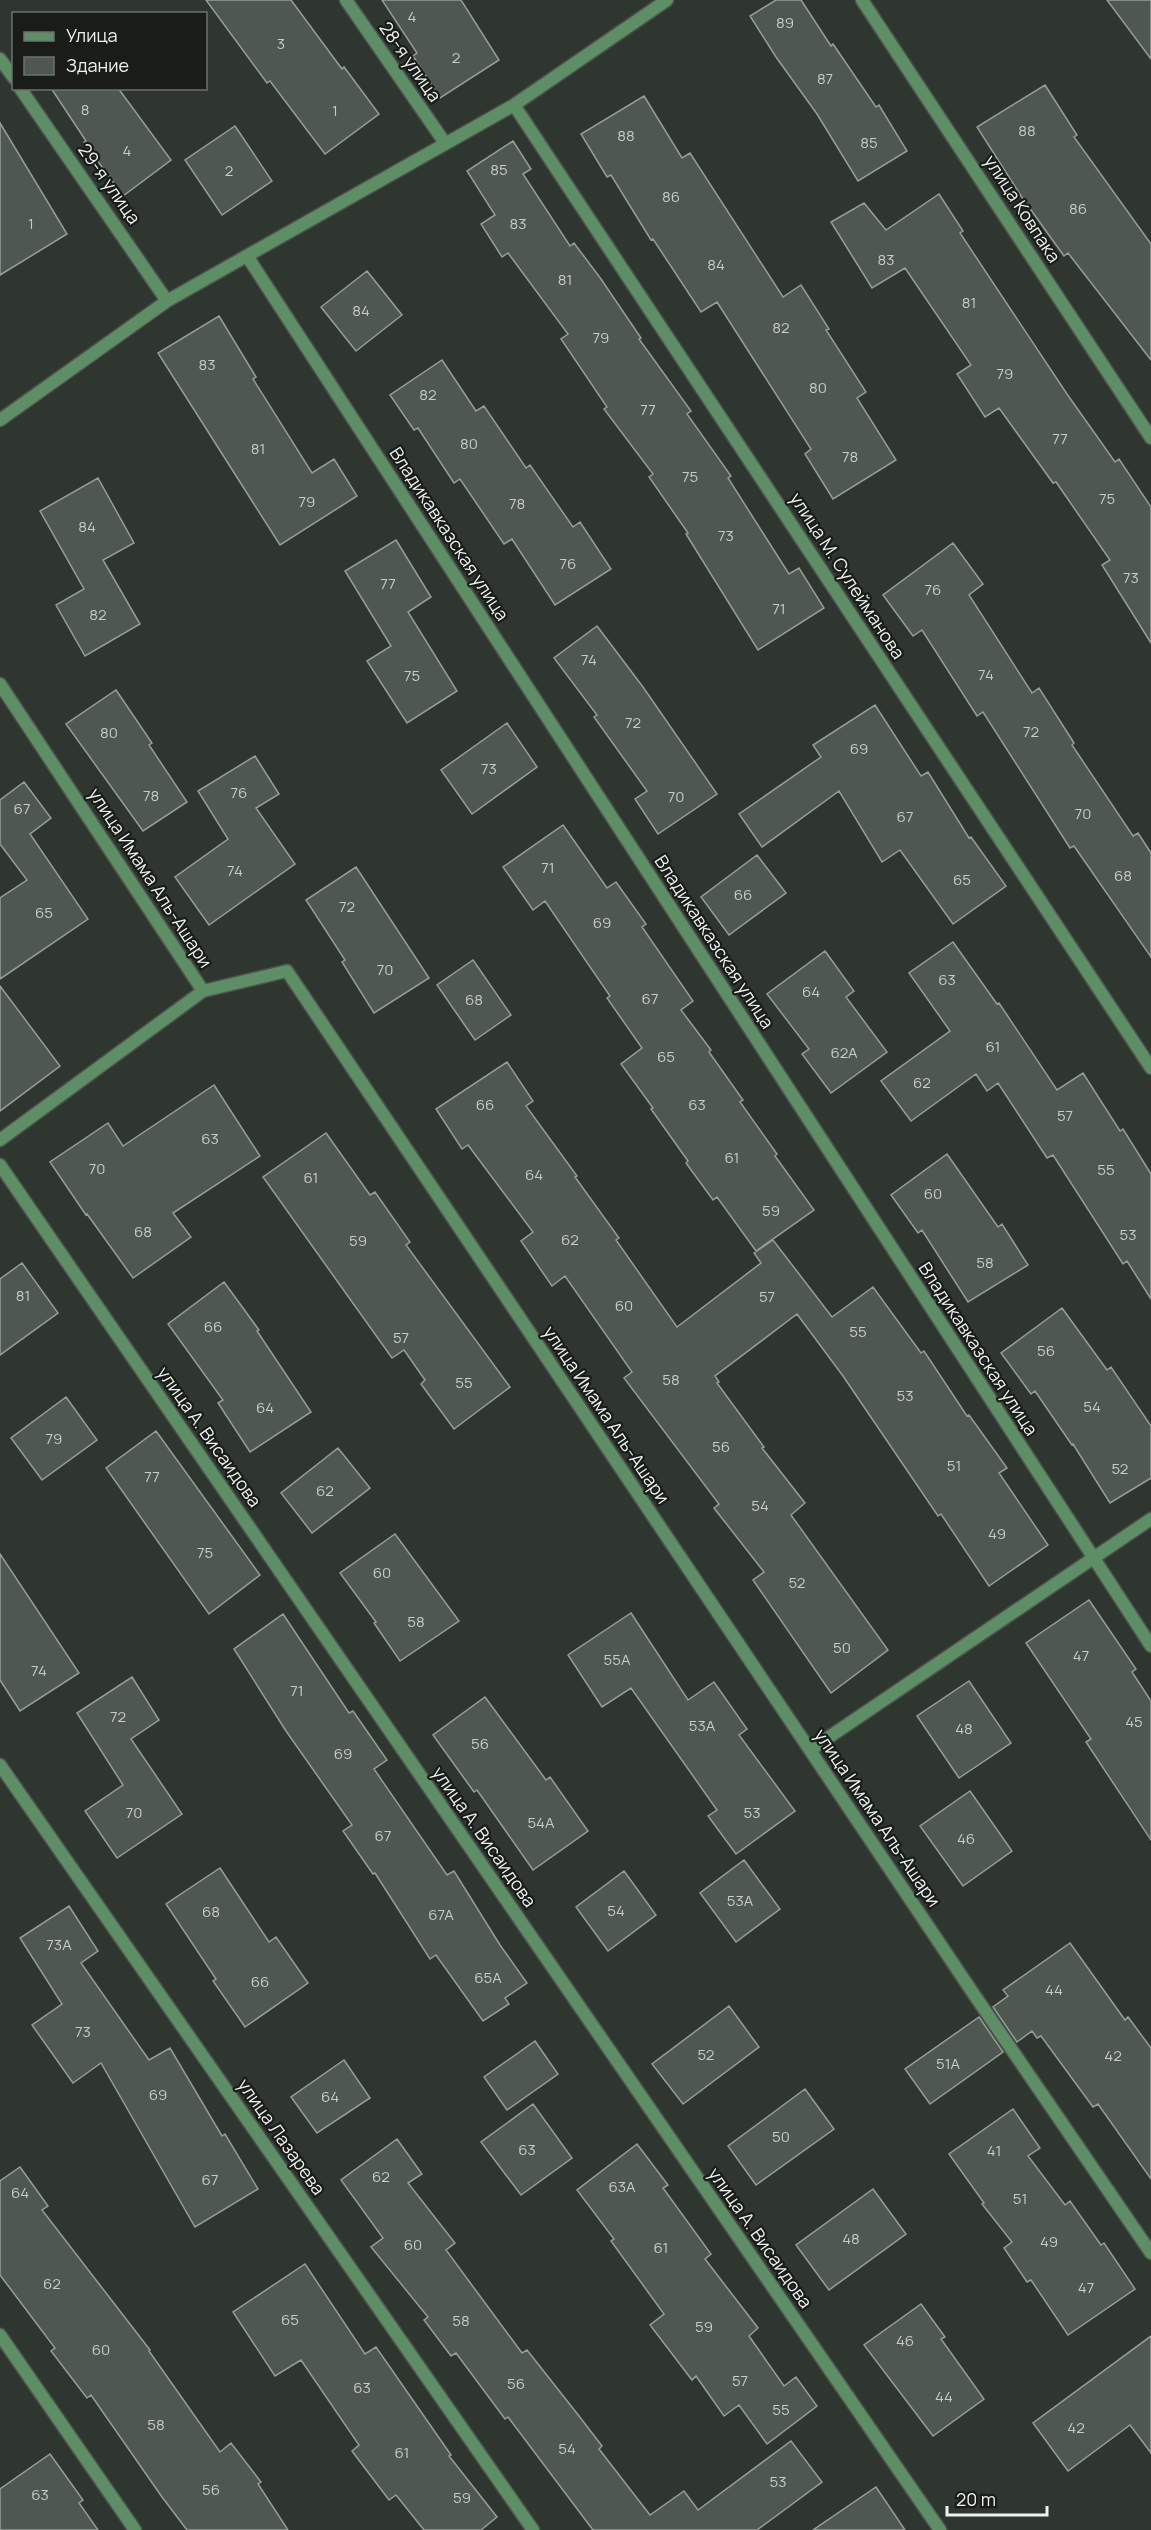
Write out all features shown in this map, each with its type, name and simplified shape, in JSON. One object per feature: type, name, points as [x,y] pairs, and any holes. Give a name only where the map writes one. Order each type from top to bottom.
[{"type":"street","name":"28-я улица","points":[[346,0],[445,144]]},
{"type":"street","points":[[0,420],[167,300],[514,105],[667,0]]},
{"type":"street","name":"улица Ковпака","points":[[862,0],[1151,438]]},
{"type":"street","points":[[0,59],[12,75]]},
{"type":"street","name":"29-я улица","points":[[21,90],[167,300]]},
{"type":"street","name":"улица М. Сулейманова","points":[[514,105],[1151,1068]]},
{"type":"street","name":"Владикавказская улица","points":[[247,256],[1151,1646]]},
{"type":"street","name":"улица Имама Аль-Ашари","points":[[0,684],[203,991],[286,971],[1151,2253]]},
{"type":"street","points":[[0,1140],[203,991]]},
{"type":"street","name":"улица А. Висаидова","points":[[0,1165],[939,2530]]},
{"type":"street","points":[[810,1750],[1151,1519]]},
{"type":"street","name":"улица Лазарева","points":[[0,1765],[533,2530]]},
{"type":"street","points":[[0,2335],[135,2530]]},
{"type":"building","points":[[206,0],[291,0],[379,114],[325,154],[270,81],[267,83]]},
{"type":"building","points":[[382,0],[461,0],[499,60],[440,98],[413,56],[417,53]]},
{"type":"building","points":[[776,0],[801,0],[831,46],[833,44],[876,107],[879,105],[907,151],[858,181],[817,114],[750,16]]},
{"type":"building","points":[[1107,0],[1151,0],[1151,59]]},
{"type":"building","points":[[1045,85],[1077,135],[1074,137],[1151,244],[1151,360],[1068,253],[1064,256],[1023,199],[977,127]]},
{"type":"building","points":[[52,90],[119,90],[171,160],[123,196],[84,142],[86,141]]},
{"type":"building","points":[[644,96],[682,158],[690,153],[783,297],[801,285],[829,329],[826,330],[866,392],[857,398],[896,460],[833,499],[805,454],[811,449],[717,302],[701,312],[653,239],[651,240],[611,175],[607,177],[581,134]]},
{"type":"building","points":[[0,123],[67,234],[0,275]]},
{"type":"building","points":[[235,126],[272,181],[222,215],[185,160]]},
{"type":"building","points":[[513,141],[531,169],[523,174],[570,246],[574,243],[601,279],[641,338],[639,339],[691,411],[687,414],[731,476],[728,478],[789,574],[799,568],[824,608],[758,650],[686,534],[688,533],[649,477],[653,474],[604,409],[607,407],[561,339],[568,334],[508,253],[502,257],[481,224],[495,215],[467,171]]},
{"type":"building","points":[[939,194],[963,231],[960,233],[1067,394],[1115,462],[1119,459],[1151,507],[1151,643],[1102,565],[1110,560],[1056,482],[1053,483],[999,408],[985,417],[957,374],[971,365],[905,268],[872,288],[831,222],[864,203],[886,230]]},
{"type":"building","points":[[367,271],[402,315],[356,351],[321,307]]},
{"type":"building","points":[[219,316],[256,377],[253,379],[312,473],[334,459],[357,496],[280,545],[158,353]]},
{"type":"building","points":[[442,360],[476,411],[484,406],[526,468],[530,465],[573,527],[580,522],[611,569],[555,605],[512,539],[504,544],[460,479],[454,483],[418,428],[414,430],[390,395]]},
{"type":"building","points":[[98,478],[134,543],[103,560],[140,624],[85,656],[56,605],[84,589],[40,511]]},
{"type":"building","points":[[396,540],[431,597],[408,612],[457,691],[407,723],[367,661],[391,646],[345,571]]},
{"type":"building","points":[[953,543],[983,584],[969,595],[1032,693],[1039,688],[1074,743],[1072,745],[1133,836],[1138,833],[1151,853],[1151,957],[1074,846],[1070,848],[983,712],[977,716],[922,630],[913,636],[883,595]]},
{"type":"building","points":[[597,626],[643,687],[717,794],[658,834],[635,799],[647,791],[594,717],[597,715],[554,658]]},
{"type":"building","points":[[116,690],[152,743],[149,745],[187,802],[143,831],[66,724]]},
{"type":"building","points":[[875,705],[921,776],[928,772],[969,838],[971,837],[1006,886],[953,924],[900,850],[882,862],[839,791],[762,847],[739,814],[821,757],[813,745]]},
{"type":"building","points":[[507,723],[537,767],[472,814],[441,770]]},
{"type":"building","points":[[255,756],[279,794],[256,808],[295,864],[209,925],[175,877],[228,839],[198,791]]},
{"type":"building","points":[[24,782],[51,818],[30,834],[88,919],[0,979],[0,898],[27,880],[0,844],[0,800]]},
{"type":"building","points":[[563,825],[607,888],[616,882],[646,924],[642,927],[693,1001],[681,1010],[711,1050],[709,1052],[743,1100],[740,1102],[814,1210],[756,1251],[717,1197],[713,1200],[686,1163],[688,1161],[621,1064],[642,1048],[607,998],[610,996],[545,901],[533,910],[503,867]]},
{"type":"building","points":[[757,855],[786,893],[729,935],[701,897]]},
{"type":"building","points":[[356,867],[429,978],[374,1013],[342,962],[345,960],[306,900]]},
{"type":"building","points":[[953,942],[997,1004],[999,1003],[1057,1090],[1083,1073],[1120,1131],[1123,1129],[1151,1174],[1151,1299],[1127,1261],[1123,1264],[1053,1155],[1047,1158],[998,1083],[987,1091],[976,1074],[911,1121],[881,1081],[950,1031],[909,973]]},
{"type":"building","points":[[825,951],[854,991],[846,997],[887,1052],[831,1093],[802,1054],[809,1049],[767,994]]},
{"type":"building","points":[[473,960],[511,1015],[475,1040],[437,985]]},
{"type":"building","points":[[0,986],[60,1066],[0,1111]]},
{"type":"building","points":[[507,1062],[533,1101],[526,1106],[577,1176],[575,1177],[619,1238],[616,1240],[677,1327],[761,1263],[754,1253],[773,1240],[832,1317],[873,1287],[921,1353],[924,1351],[967,1416],[969,1415],[1007,1468],[999,1473],[1048,1545],[989,1586],[941,1514],[938,1516],[843,1376],[797,1314],[715,1376],[719,1382],[717,1383],[764,1447],[762,1448],[805,1503],[791,1515],[888,1650],[831,1693],[753,1580],[764,1572],[714,1508],[719,1504],[624,1378],[632,1372],[565,1276],[552,1286],[521,1241],[533,1232],[468,1145],[462,1149],[436,1109]]},
{"type":"building","points":[[214,1085],[260,1156],[173,1213],[191,1237],[133,1278],[50,1162],[108,1123],[123,1146]]},
{"type":"building","points":[[326,1133],[370,1195],[375,1192],[410,1242],[406,1245],[510,1387],[454,1429],[421,1384],[425,1380],[404,1350],[392,1358],[263,1177]]},
{"type":"building","points":[[947,1154],[998,1227],[1002,1224],[1028,1265],[968,1302],[922,1230],[918,1233],[891,1195]]},
{"type":"building","points":[[22,1263],[58,1313],[0,1355],[0,1279]]},
{"type":"building","points":[[224,1282],[259,1330],[257,1331],[311,1412],[250,1452],[218,1403],[223,1400],[168,1324]]},
{"type":"building","points":[[1062,1308],[1107,1370],[1111,1367],[1151,1426],[1151,1478],[1110,1503],[1073,1444],[1035,1391],[1031,1394],[1001,1353]]},
{"type":"building","points":[[66,1397],[97,1440],[42,1480],[11,1438]]},
{"type":"building","points":[[156,1431],[260,1575],[209,1614],[106,1468]]},
{"type":"building","points":[[338,1448],[370,1488],[312,1533],[281,1493]]},
{"type":"building","points":[[395,1534],[459,1621],[400,1661],[374,1623],[376,1622],[340,1573]]},
{"type":"building","points":[[0,1554],[79,1673],[20,1711],[0,1680]]},
{"type":"building","points":[[1089,1600],[1136,1669],[1132,1672],[1151,1701],[1151,1840],[1086,1742],[1091,1739],[1026,1643]]},
{"type":"building","points":[[631,1613],[688,1700],[714,1682],[747,1729],[739,1735],[795,1811],[736,1854],[708,1816],[717,1810],[631,1688],[602,1707],[568,1655]]},
{"type":"building","points":[[283,1614],[349,1713],[353,1711],[387,1760],[374,1769],[447,1875],[454,1871],[500,1945],[527,1983],[505,1998],[509,2004],[483,2021],[436,1955],[430,1959],[375,1873],[373,1874],[343,1831],[352,1825],[286,1731],[234,1649]]},
{"type":"building","points":[[132,1677],[159,1720],[131,1739],[182,1814],[117,1858],[85,1811],[123,1785],[77,1713]]},
{"type":"building","points":[[969,1681],[1011,1743],[959,1778],[917,1716]]},
{"type":"building","points":[[485,1697],[546,1780],[550,1777],[588,1831],[533,1870],[477,1790],[474,1792],[433,1735]]},
{"type":"building","points":[[970,1791],[1012,1851],[963,1886],[920,1826]]},
{"type":"building","points":[[744,1860],[780,1909],[736,1942],[700,1893]]},
{"type":"building","points":[[220,1868],[269,1942],[276,1937],[308,1983],[245,2027],[213,1981],[216,1979],[166,1904]]},
{"type":"building","points":[[624,1871],[656,1915],[608,1951],[576,1907]]},
{"type":"building","points":[[69,1906],[98,1951],[81,1963],[149,2060],[170,2048],[222,2136],[225,2134],[258,2189],[195,2227],[101,2063],[73,2083],[32,2025],[62,2004],[20,1938]]},
{"type":"building","points":[[1070,1943],[1125,2020],[1128,2017],[1151,2048],[1151,2179],[1098,2104],[1093,2107],[1041,2036],[1037,2038],[1032,2031],[1017,2042],[993,2007],[1008,1996],[1003,1990]]},
{"type":"building","points":[[729,2006],[759,2047],[683,2104],[652,2064]]},
{"type":"building","points":[[979,2017],[1003,2052],[930,2104],[905,2069]]},
{"type":"building","points":[[535,2041],[558,2074],[507,2110],[484,2077]]},
{"type":"building","points":[[344,2060],[370,2098],[317,2133],[291,2097]]},
{"type":"building","points":[[805,2089],[834,2129],[756,2185],[728,2146]]},
{"type":"building","points":[[533,2104],[572,2158],[521,2195],[481,2142]]},
{"type":"building","points":[[1013,2109],[1040,2148],[1028,2156],[1065,2205],[1070,2201],[1101,2245],[1104,2243],[1135,2289],[1068,2335],[1031,2280],[1027,2282],[1004,2248],[1012,2242],[982,2204],[984,2203],[949,2154]]},
{"type":"building","points":[[397,2139],[422,2174],[408,2183],[455,2243],[446,2250],[522,2353],[527,2350],[579,2416],[602,2446],[599,2449],[650,2515],[684,2491],[698,2510],[791,2441],[822,2482],[757,2530],[593,2530],[508,2417],[505,2419],[456,2353],[451,2356],[424,2320],[428,2317],[371,2247],[383,2238],[341,2180]]},
{"type":"building","points":[[637,2144],[668,2185],[663,2188],[711,2254],[705,2259],[758,2328],[749,2336],[784,2386],[796,2377],[817,2406],[767,2444],[739,2405],[724,2416],[696,2376],[692,2380],[650,2325],[664,2314],[611,2241],[614,2239],[577,2190]]},
{"type":"building","points":[[20,2167],[48,2206],[42,2210],[150,2350],[220,2452],[231,2443],[261,2482],[258,2484],[288,2530],[187,2530],[91,2395],[87,2398],[51,2351],[55,2348],[0,2275],[0,2181]]},
{"type":"building","points":[[873,2189],[906,2234],[829,2290],[796,2245]]},
{"type":"building","points":[[305,2264],[365,2354],[376,2347],[451,2455],[449,2456],[497,2517],[481,2530],[424,2530],[396,2495],[389,2500],[352,2451],[359,2445],[301,2360],[275,2376],[233,2312]]},
{"type":"building","points":[[921,2304],[945,2337],[941,2339],[984,2399],[933,2436],[864,2345]]},
{"type":"building","points":[[1151,2336],[1151,2453],[1130,2425],[1068,2471],[1033,2423]]},
{"type":"building","points":[[50,2454],[83,2500],[79,2503],[98,2530],[0,2530],[0,2489]]},
{"type":"building","points":[[876,2487],[905,2530],[813,2530]]}]
